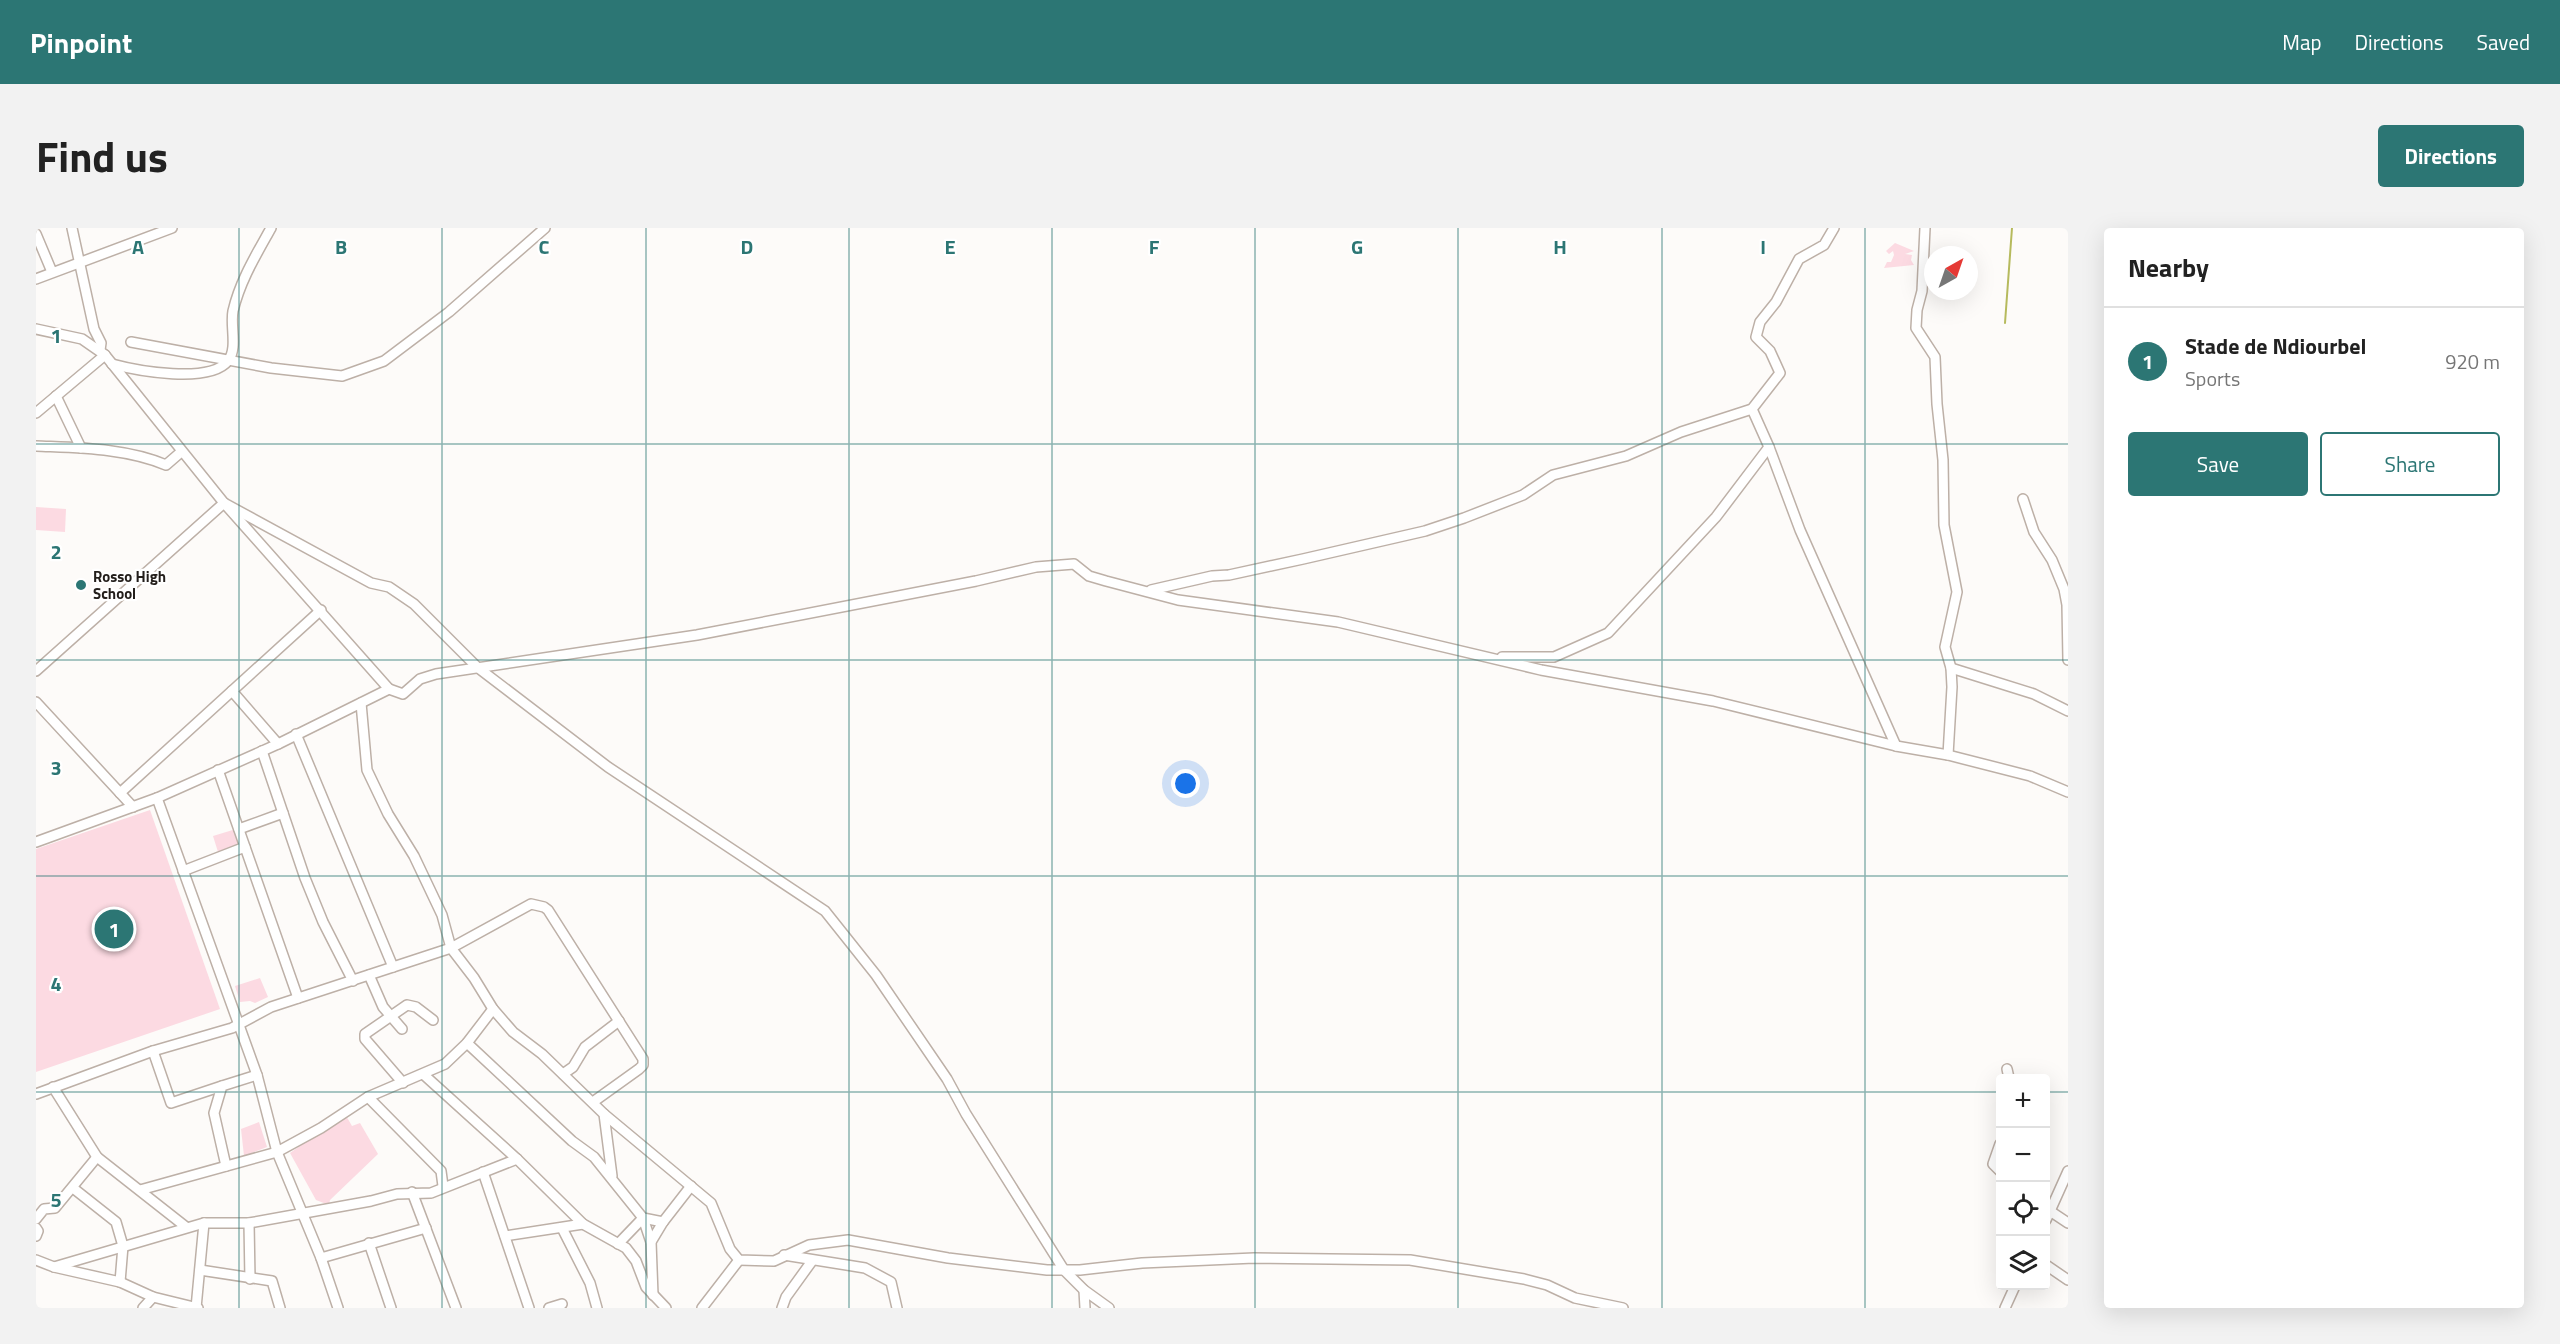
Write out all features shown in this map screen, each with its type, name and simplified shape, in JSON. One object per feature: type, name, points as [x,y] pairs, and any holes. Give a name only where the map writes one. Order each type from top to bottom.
[{"type":"street","points":[[72,228],[94,330],[103,352],[224,503],[389,689],[403,694],[420,679],[477,667],[698,635],[976,581],[1036,567],[1074,564],[1089,576],[1178,600],[1338,622],[1541,670],[1713,701],[2030,776],[2068,792]]},
{"type":"street","points":[[36,279],[172,228]]},
{"type":"street","points":[[112,364],[138,371],[175,374],[217,369],[229,360],[232,348],[233,313],[243,280],[271,228]]},
{"type":"street","points":[[131,342],[271,369],[342,376],[384,361],[449,312],[545,228]]},
{"type":"street","points":[[1149,591],[1212,576],[1229,575],[1303,560],[1425,531],[1523,495],[1553,475],[1626,456],[1680,432],[1752,409],[1780,374],[1770,351],[1756,337],[1760,322],[1776,302],[1799,259],[1824,245],[1833,228]]},
{"type":"street","points":[[1925,228],[1922,291],[1917,310],[1916,328],[1935,357],[1936,404],[1943,460],[1944,525],[1957,592],[1945,647],[1951,668],[1952,687],[1948,755]]},
{"type":"street","points":[[36,234],[52,272]]},
{"type":"street","points":[[36,329],[75,337],[103,352]]},
{"type":"street","points":[[36,414],[103,352]]},
{"type":"street","points":[[56,396],[81,448]]},
{"type":"street","points":[[1752,409],[1800,530],[1896,746]]},
{"type":"street","points":[[36,446],[81,448],[146,457],[166,465],[181,452]]},
{"type":"street","points":[[1485,657],[1554,657],[1608,633],[1716,517],[1769,447]]},
{"type":"street","points":[[2023,499],[2034,532],[2052,560],[2064,589],[2067,605],[2068,660]]},
{"type":"street","points":[[224,503],[371,583],[389,587],[414,604],[477,667],[608,767],[825,911],[876,975],[948,1079],[966,1114],[1064,1270],[1084,1290],[1109,1308]]},
{"type":"street","points":[[36,671],[224,503]]},
{"type":"street","points":[[120,793],[321,610]]},
{"type":"street","points":[[1951,668],[2034,694],[2068,711]]},
{"type":"street","points":[[36,842],[157,798],[278,744],[389,689]]},
{"type":"street","points":[[232,691],[278,744]]},
{"type":"street","points":[[36,702],[133,807]]},
{"type":"street","points":[[361,703],[367,770],[442,915],[451,948],[493,1009],[513,1032],[564,1074],[604,1114],[711,1203],[730,1249],[739,1260],[774,1261],[784,1255],[822,1242],[848,1240],[948,1258],[1064,1270],[1254,1258],[1410,1260],[1524,1279],[1546,1285],[1575,1298],[1623,1308]]},
{"type":"street","points":[[296,734],[393,968]]},
{"type":"street","points":[[262,751],[318,911],[353,981]]},
{"type":"street","points":[[218,770],[298,999]]},
{"type":"street","points":[[157,798],[257,1075],[277,1152],[321,1258],[338,1308]]},
{"type":"street","points":[[239,829],[283,813]]},
{"type":"street","points":[[183,871],[245,847]]},
{"type":"street","points":[[36,1094],[153,1051],[240,1025],[263,1011],[451,948],[531,904],[544,907],[552,916],[643,1059],[643,1065],[593,1102]]},
{"type":"street","points":[[369,975],[389,1017],[402,1029]]},
{"type":"street","points":[[403,1083],[364,1038],[366,1033],[409,1005],[416,1007],[433,1020]]},
{"type":"street","points":[[140,1190],[277,1152],[321,1128],[368,1097],[445,1064],[467,1043],[493,1009]]},
{"type":"street","points":[[564,1074],[573,1067],[582,1049],[619,1022]]},
{"type":"street","points":[[467,1043],[572,1141],[594,1157],[612,1176],[643,1218],[651,1242],[653,1295]]},
{"type":"street","points":[[153,1051],[171,1103],[257,1075]]},
{"type":"street","points":[[423,1074],[517,1159],[583,1224],[626,1248],[636,1261],[646,1287],[666,1308]]},
{"type":"street","points":[[222,1086],[214,1113],[226,1166]]},
{"type":"street","points":[[53,1087],[97,1157],[186,1227]]},
{"type":"street","points":[[368,1097],[441,1171],[443,1186]]},
{"type":"street","points":[[604,1114],[612,1176]]},
{"type":"street","points":[[36,1219],[44,1209],[55,1208],[97,1157]]},
{"type":"street","points":[[54,1267],[204,1223],[249,1223],[412,1192],[431,1193],[443,1186],[517,1159]]},
{"type":"street","points":[[2050,1211],[2068,1171]]},
{"type":"street","points":[[483,1172],[529,1308]]},
{"type":"street","points":[[651,1242],[663,1222],[691,1186]]},
{"type":"street","points":[[73,1188],[116,1222],[123,1246],[120,1282]]},
{"type":"street","points":[[412,1192],[456,1308]]},
{"type":"street","points":[[2050,1194],[2056,1197]]},
{"type":"street","points":[[2050,1217],[2068,1222]]},
{"type":"street","points":[[643,1218],[663,1222]]},
{"type":"street","points":[[618,1244],[643,1218]]},
{"type":"street","points":[[36,1260],[54,1267],[120,1282],[153,1297],[196,1308],[204,1223]]},
{"type":"street","points":[[249,1223],[250,1279]]},
{"type":"street","points":[[505,1236],[583,1224]]},
{"type":"street","points":[[36,1228],[38,1231],[36,1236]]},
{"type":"street","points":[[321,1258],[426,1228]]},
{"type":"street","points":[[562,1228],[590,1283],[597,1308]]},
{"type":"street","points":[[369,1243],[391,1308]]},
{"type":"street","points":[[784,1255],[865,1268],[891,1282],[897,1308]]},
{"type":"street","points":[[702,1308],[739,1260]]},
{"type":"street","points":[[782,1308],[786,1297],[813,1261]]},
{"type":"street","points":[[2050,1268],[2068,1280]]},
{"type":"street","points":[[200,1270],[272,1281],[280,1308]]},
{"type":"street","points":[[1084,1290],[1084,1308]]},
{"type":"street","points":[[2005,1308],[2013,1290]]},
{"type":"street","points":[[143,1308],[153,1297]]},
{"type":"street","points":[[549,1308],[562,1304]]},
{"type":"shaded area","points":[[1895,243],[1914,251],[1905,254],[1912,255],[1911,260],[1914,265],[1884,268],[1887,262],[1891,262],[1894,255],[1893,251],[1889,254],[1886,251]]},
{"type":"shaded area","points":[[36,507],[66,509],[65,532],[36,530]]},
{"type":"shaded area","points":[[150,810],[220,1009],[36,1072],[36,849]]},
{"type":"shaded area","points":[[236,829],[241,845],[218,852],[213,836]]},
{"type":"shaded area","points":[[260,978],[268,997],[255,1003],[240,1002],[235,986]]},
{"type":"shaded area","points":[[345,1114],[352,1126],[360,1123],[378,1154],[330,1200],[329,1205],[316,1200],[290,1153]]},
{"type":"shaded area","points":[[259,1122],[267,1147],[244,1156],[241,1129]]},
{"type":"waterway","points":[[2005,323],[2012,228]]},
{"type":"place","name":"Rosso High School","points":[[81,585]]},
{"type":"place","name":"Stade de Ndiourbel","points":[[114,929]]}]
